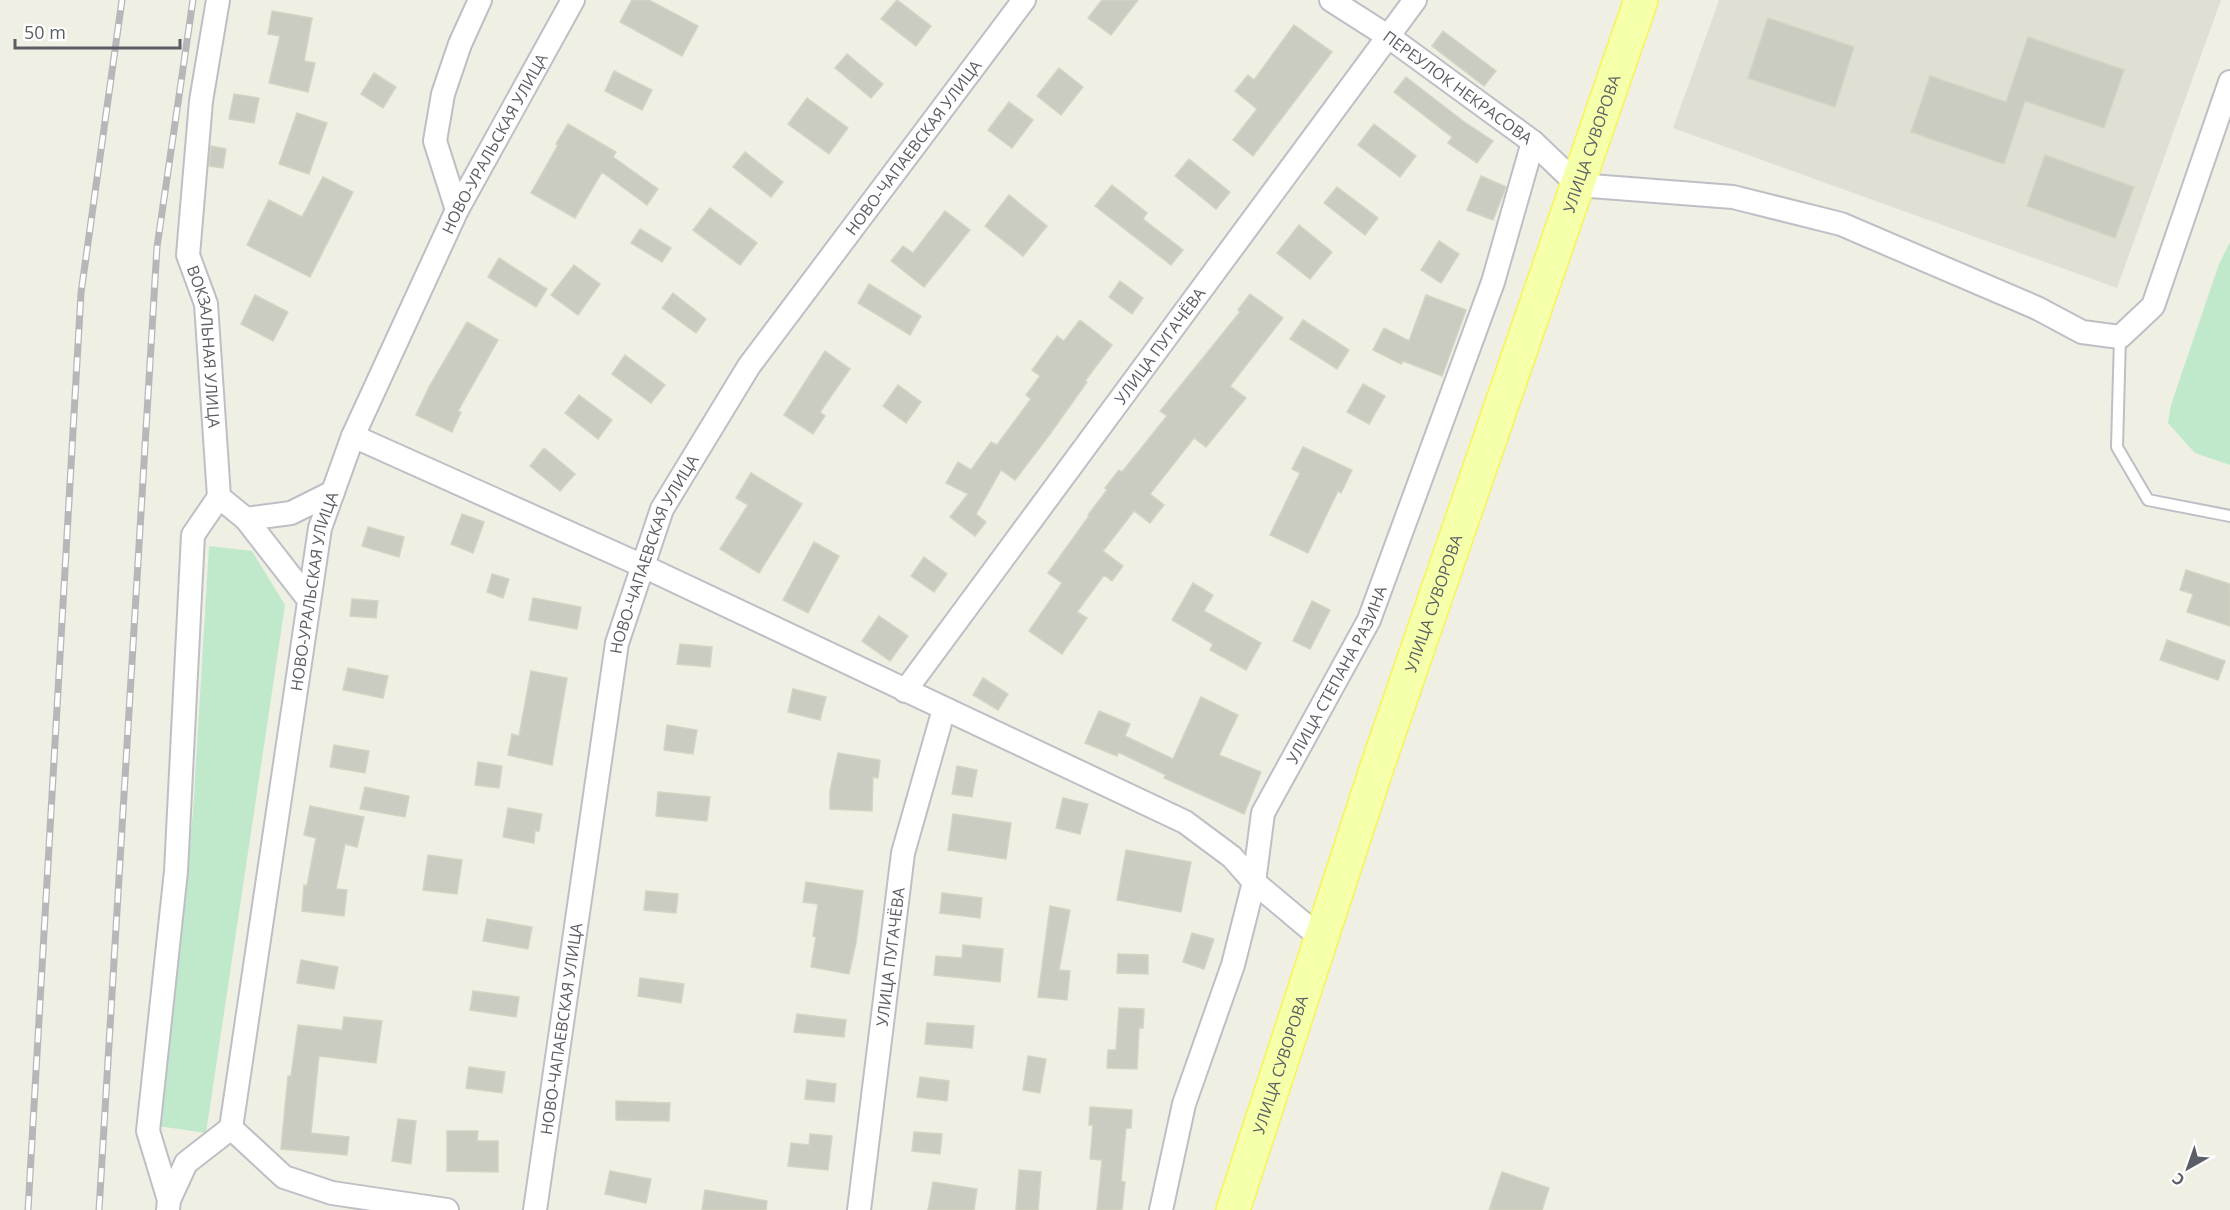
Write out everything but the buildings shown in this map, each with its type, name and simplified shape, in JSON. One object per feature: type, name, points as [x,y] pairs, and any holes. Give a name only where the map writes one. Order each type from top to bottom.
[{"type":"main road","name":"УЛИЦА СУВОРОВА","points":[[1233,1210],[1377,767],[1641,0]]},
{"type":"street","name":"ВОКЗАЛЬНАЯ УЛИЦА","points":[[218,0],[201,101],[188,255],[206,304],[219,497]]},
{"type":"street","points":[[457,210],[435,141],[443,94],[460,44],[480,0]]},
{"type":"street","name":"НОВО-УРАЛЬСКАЯ УЛИЦА","points":[[231,1128],[320,528],[353,436],[457,210],[573,0]]},
{"type":"street","name":"НОВО-ЧАПАЕВСКАЯ УЛИЦА","points":[[535,1210],[617,643],[662,509],[749,366],[1024,0]]},
{"type":"street","name":"ПЕРЕУЛОК НЕКРАСОВА","points":[[1331,0],[1389,37],[1533,142],[1578,185]]},
{"type":"street","name":"УЛИЦА ПУГАЧЁВА","points":[[905,691],[1415,0]]},
{"type":"street","points":[[1578,185],[1733,197],[1840,224],[2037,308],[2082,332],[2120,337],[2153,306],[2230,82]]},
{"type":"street","name":"УЛИЦА СТЕПАНА РАЗИНА","points":[[1161,1210],[1184,1104],[1233,965],[1254,882],[1263,813],[1369,620],[1493,282],[1533,142]]},
{"type":"street","points":[[353,436],[643,566],[1185,822],[1232,857],[1254,882],[1322,939]]},
{"type":"street","points":[[246,519],[291,513],[333,492]]},
{"type":"street","points":[[168,1205],[148,1131],[176,871],[194,535],[219,497],[246,519],[309,600]]},
{"type":"street","name":"УЛИЦА ПУГАЧЁВА","points":[[859,1210],[903,853],[944,710]]},
{"type":"street","points":[[168,1205],[186,1163],[231,1128],[284,1177],[332,1192],[447,1210]]},
{"type":"lane","points":[[2120,337],[2117,447],[2148,500],[2230,516]]},
{"type":"shaded area","points":[[1719,0],[2221,0],[2117,288],[1673,128]]},
{"type":"green space","points":[[2230,242],[2230,465],[2195,453],[2168,423],[2171,405],[2219,264]]},
{"type":"green space","points":[[209,546],[252,551],[285,605],[206,1133],[158,1126],[193,812]]},
{"type":"railway","points":[[28,1210],[81,293],[122,0]]},
{"type":"railway","points":[[99,1210],[157,247],[193,0]]}]
